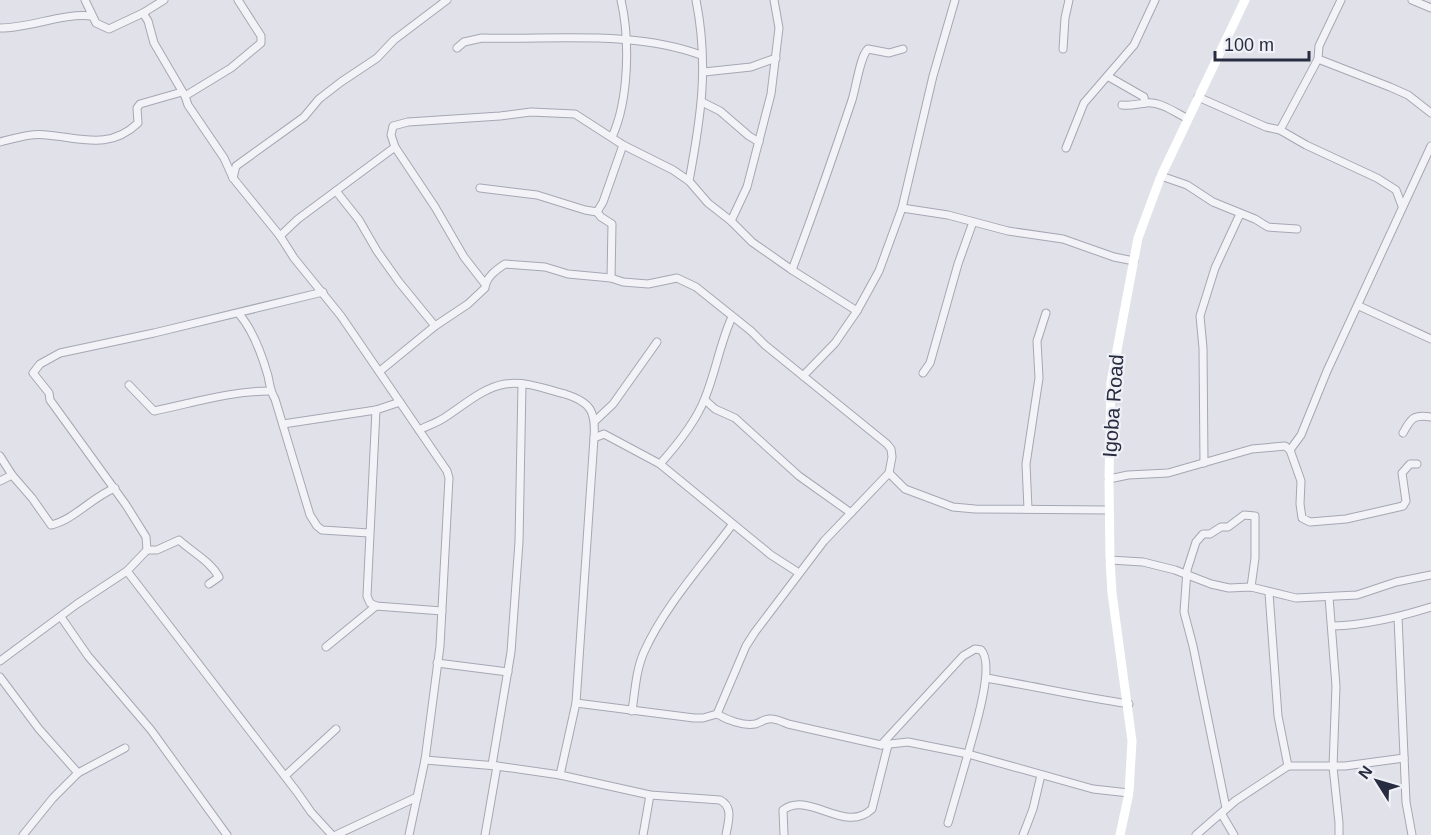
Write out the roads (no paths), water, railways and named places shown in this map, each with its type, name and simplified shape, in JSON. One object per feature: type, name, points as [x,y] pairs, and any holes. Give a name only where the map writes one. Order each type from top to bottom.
[{"type":"street","points":[[85,0],[96,23],[109,29],[164,0]]},
{"type":"street","points":[[0,142],[28,135],[93,140],[116,138],[138,123],[137,108],[140,105],[183,94],[231,68],[261,43],[261,36],[238,0]]},
{"type":"street","points":[[233,178],[236,166],[304,117],[319,99],[377,58],[394,40],[447,0]]},
{"type":"street","points":[[612,137],[620,121],[627,47],[621,0]]},
{"type":"street","points":[[689,181],[702,102],[704,72],[696,0]]},
{"type":"street","points":[[731,221],[744,195],[771,94],[779,28],[774,0]]},
{"type":"street","points":[[803,376],[835,343],[857,311],[879,271],[902,208],[917,140],[955,0]]},
{"type":"street","points":[[1063,49],[1069,0]]},
{"type":"street","points":[[1066,148],[1084,103],[1109,77],[1134,45],[1155,0]]},
{"type":"street","name":"Igoba Road","points":[[1120,835],[1129,793],[1132,741],[1129,704],[1120,660],[1110,560],[1111,382],[1138,238],[1161,176],[1245,0]]},
{"type":"street","points":[[1280,130],[1318,59],[1319,46],[1341,0]]},
{"type":"street","points":[[1412,0],[1431,8]]},
{"type":"street","points":[[143,13],[148,21],[154,43],[188,105],[224,158],[233,178],[323,292],[380,371],[443,465],[449,478],[438,663],[425,760],[409,835]]},
{"type":"street","points":[[0,28],[14,28],[78,15],[92,16]]},
{"type":"street","points":[[457,48],[464,42],[482,38],[626,39],[679,48],[701,55]]},
{"type":"street","points":[[792,270],[821,193],[856,87],[863,53],[868,49],[889,52],[903,49]]},
{"type":"street","points":[[704,72],[751,67],[776,58]]},
{"type":"street","points":[[1318,59],[1408,95],[1431,113]]},
{"type":"street","points":[[1109,77],[1144,97],[1145,103]]},
{"type":"street","points":[[1198,97],[1266,127],[1280,130],[1306,146],[1377,178],[1396,190],[1403,208]]},
{"type":"street","points":[[702,102],[720,111],[759,142]]},
{"type":"street","points":[[1122,105],[1158,104],[1188,119]]},
{"type":"street","points":[[485,284],[464,256],[395,147],[392,129],[398,124],[531,112],[575,114],[623,145],[673,170],[689,181],[708,203],[752,242],[857,311]]},
{"type":"street","points":[[597,212],[603,202],[623,145]]},
{"type":"street","points":[[1290,450],[1301,435],[1327,371],[1431,146]]},
{"type":"street","points":[[280,236],[395,147]]},
{"type":"street","points":[[1161,176],[1186,185],[1214,202],[1268,227],[1297,229]]},
{"type":"street","points":[[480,188],[537,195],[597,212],[612,224],[611,278]]},
{"type":"street","points":[[1396,190],[1411,188]]},
{"type":"street","points":[[336,191],[359,220],[399,282],[435,326]]},
{"type":"street","points":[[902,208],[948,215],[1008,231],[1063,239],[1114,257],[1134,261]]},
{"type":"street","points":[[1204,463],[1203,348],[1200,316],[1215,268],[1240,214]]},
{"type":"street","points":[[923,373],[930,363],[958,264],[973,222]]},
{"type":"street","points":[[380,371],[435,326],[475,298],[485,288],[492,274],[505,264],[545,267],[568,274],[611,278],[622,282],[648,284],[677,278],[696,287],[837,406],[887,444],[892,457],[889,473],[824,541],[778,599],[746,646],[717,714]]},
{"type":"street","points":[[477,274],[492,274]]},
{"type":"street","points":[[147,550],[146,537],[115,488],[50,400],[49,393],[33,373],[40,364],[60,353],[239,314],[323,292]]},
{"type":"street","points":[[1359,306],[1431,339]]},
{"type":"street","points":[[1028,510],[1026,464],[1039,378],[1037,341],[1046,313]]},
{"type":"street","points":[[239,314],[256,344],[268,376],[270,391],[275,399],[310,515],[322,530],[369,533]]},
{"type":"street","points":[[660,464],[677,445],[705,400],[723,337],[732,317]]},
{"type":"street","points":[[595,421],[613,404],[657,342]]},
{"type":"street","points":[[419,430],[441,420],[486,391],[504,384],[536,386],[574,397],[593,412],[595,421],[576,703],[560,775]]},
{"type":"street","points":[[485,835],[511,652],[519,542],[522,384]]},
{"type":"street","points":[[129,385],[154,411],[215,396],[270,391]]},
{"type":"street","points":[[705,400],[715,409],[735,418],[799,476],[851,513]]},
{"type":"street","points":[[283,424],[376,410],[400,402]]},
{"type":"street","points":[[376,410],[366,596],[370,603],[376,606],[442,611]]},
{"type":"street","points":[[1403,433],[1415,417],[1421,415],[1431,417]]},
{"type":"street","points":[[594,438],[604,434],[660,464],[732,525],[771,555],[800,573]]},
{"type":"street","points":[[1109,479],[1128,475],[1168,473],[1252,449],[1285,446],[1290,450],[1301,481],[1302,518],[1310,522],[1346,519],[1403,506],[1406,501],[1402,473],[1410,464],[1417,464]]},
{"type":"street","points":[[0,456],[51,525],[115,488]]},
{"type":"street","points":[[889,473],[905,489],[952,507],[1109,510]]},
{"type":"street","points":[[0,481],[12,475]]},
{"type":"street","points":[[1234,835],[1223,811],[1193,646],[1184,612],[1186,575],[1196,542],[1203,534],[1210,534],[1221,527],[1228,527],[1244,515],[1255,516],[1255,558],[1251,587]]},
{"type":"street","points":[[632,711],[636,680],[645,651],[672,605],[732,525]]},
{"type":"street","points":[[0,661],[127,571],[147,550],[157,550],[179,540],[195,555],[213,566],[219,577],[209,584]]},
{"type":"street","points":[[1110,560],[1143,562],[1199,581],[1229,588],[1251,587],[1296,598],[1357,595],[1396,582],[1431,575]]},
{"type":"street","points":[[127,571],[311,812],[334,835],[417,797]]},
{"type":"street","points":[[1269,593],[1278,716],[1288,766]]},
{"type":"street","points":[[1329,597],[1336,686],[1333,767],[1339,835]]},
{"type":"street","points":[[326,647],[376,606]]},
{"type":"street","points":[[1333,626],[1357,625],[1413,614],[1431,607]]},
{"type":"street","points":[[61,617],[88,656],[151,730],[227,835]]},
{"type":"street","points":[[1398,617],[1404,711],[1406,802],[1412,835]]},
{"type":"street","points":[[784,835],[783,810],[790,806],[802,805],[833,819],[845,821],[852,821],[867,815],[875,799],[885,745],[963,656],[975,649],[983,652],[986,659],[986,678],[968,754],[948,823]]},
{"type":"street","points":[[438,663],[508,672]]},
{"type":"street","points":[[0,677],[39,729],[78,773]]},
{"type":"street","points":[[986,678],[1085,698],[1129,704]]},
{"type":"street","points":[[576,703],[694,718],[717,714],[727,720],[749,724],[774,719],[885,745],[908,742],[968,754],[1093,789],[1129,793]]},
{"type":"street","points":[[285,776],[336,729]]},
{"type":"street","points":[[23,835],[53,798],[78,773],[125,748]]},
{"type":"street","points":[[1196,835],[1223,811],[1288,766],[1333,767],[1404,758]]},
{"type":"street","points":[[425,760],[560,775],[650,795],[720,800],[727,804],[729,810],[726,835]]},
{"type":"street","points":[[1023,835],[1033,809],[1041,775]]},
{"type":"street","points":[[643,835],[650,795]]}]
